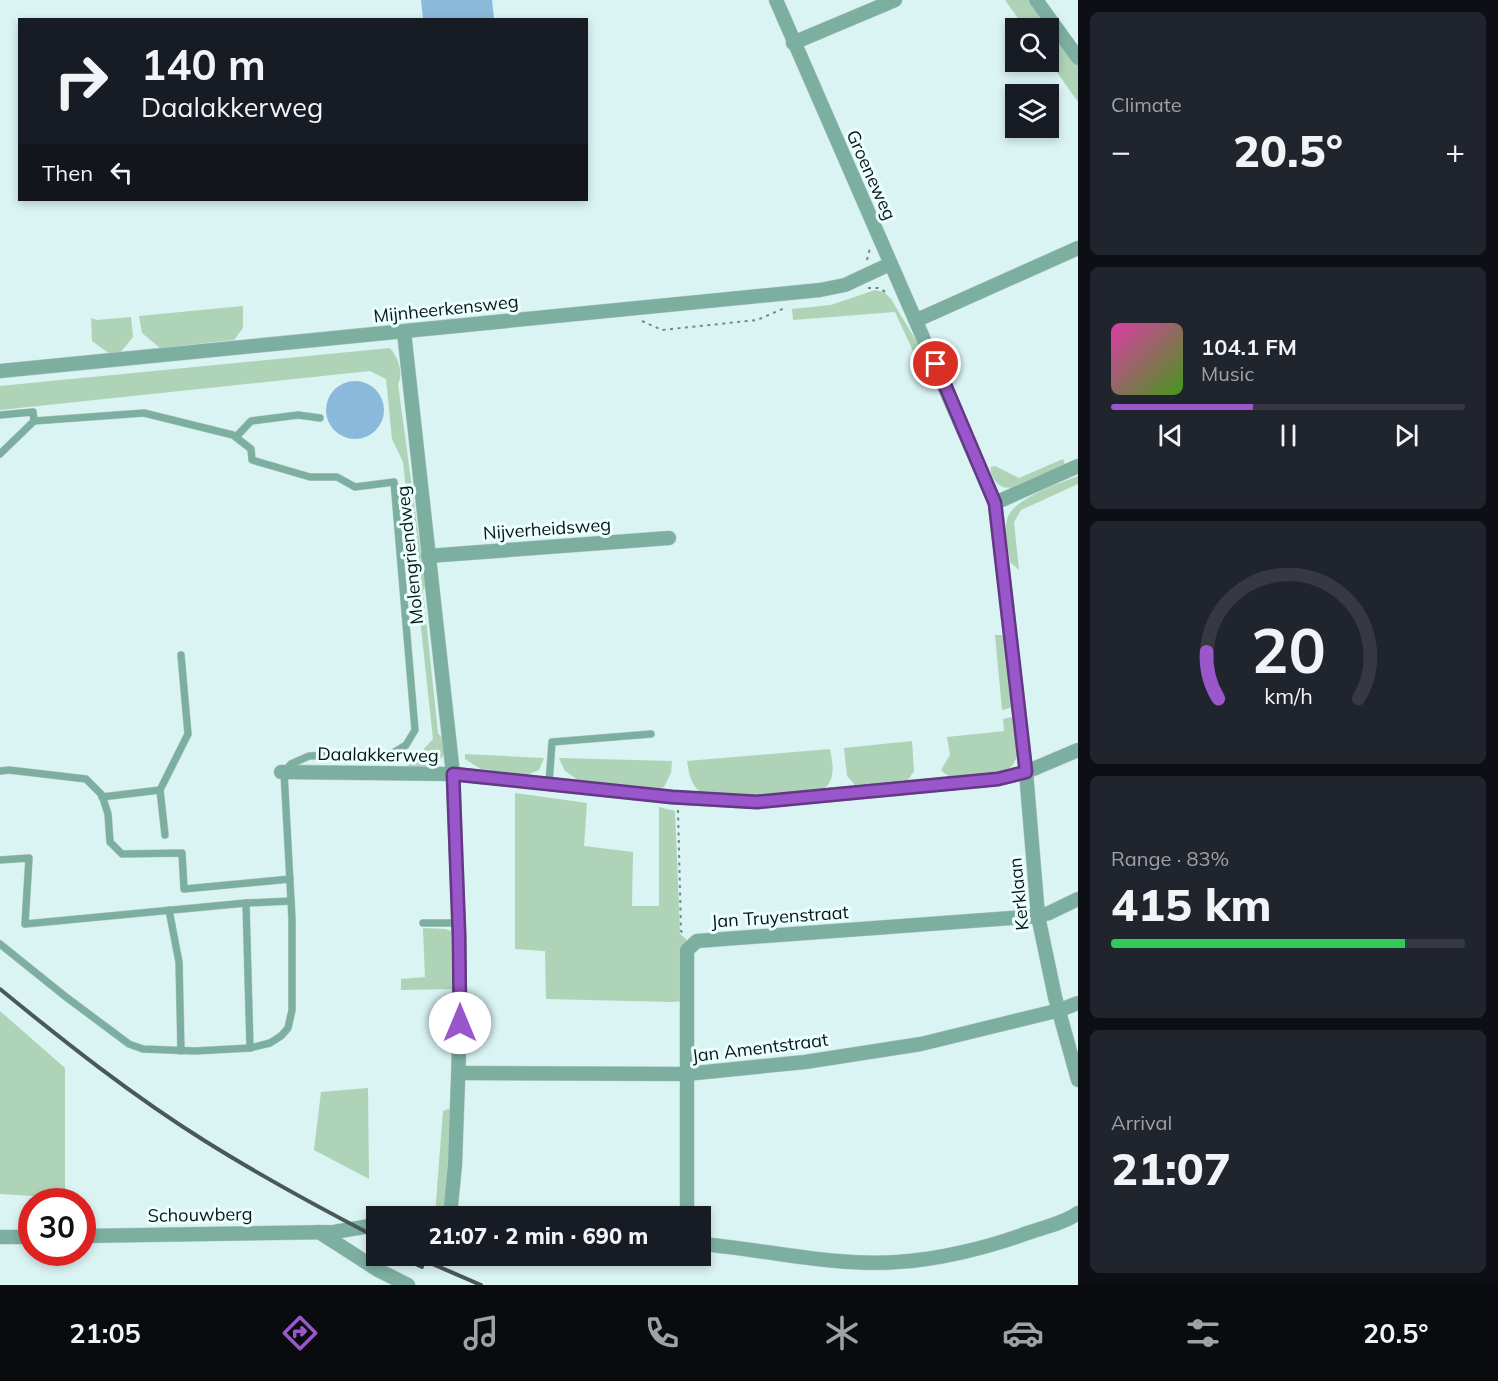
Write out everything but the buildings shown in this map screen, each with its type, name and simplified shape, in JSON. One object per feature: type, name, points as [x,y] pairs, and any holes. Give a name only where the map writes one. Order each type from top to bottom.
[{"type":"street","name":"Groeneweg","points":[[776,0],[995,503],[1026,772]]},
{"type":"street","points":[[793,43],[895,0]]},
{"type":"street","points":[[1036,0],[1078,58]]},
{"type":"street","points":[[917,320],[1078,248]]},
{"type":"street","name":"Mijnheerkensweg","points":[[0,371],[820,290],[845,285],[890,264]]},
{"type":"street","name":"Molengriendweg","points":[[404,332],[453,774],[459,923],[459,1073],[451,1206]]},
{"type":"street","points":[[995,503],[1078,466]]},
{"type":"street","name":"Nijverheidsweg","points":[[428,556],[669,537]]},
{"type":"street","name":"Daalakkerweg","points":[[282,772],[453,774],[678,798],[757,802],[998,779],[1026,772],[1078,750]]},
{"type":"street","name":"Kerklaan","points":[[1026,772],[1038,916],[1078,1080]]},
{"type":"street","name":"Jan Truyenstraat","points":[[687,1206],[687,950],[697,941],[1038,916],[1078,899]]},
{"type":"street","name":"Jan Amentstraat","points":[[459,1073],[686,1074],[805,1062],[921,1044],[1078,1004]]},
{"type":"street","points":[[711,1245],[743,1247],[822,1259],[897,1262],[958,1252],[1011,1239],[1076,1215],[1078,1230]]},
{"type":"street","name":"Schouwberg","points":[[96,1236],[319,1232],[366,1227]]},
{"type":"street","points":[[319,1232],[378,1270],[408,1285]]},
{"type":"street","points":[[0,1238],[18,1237]]},
{"type":"lane","points":[[0,415],[33,412],[34,421]]},
{"type":"lane","points":[[0,454],[34,421],[144,413],[233,435],[251,449],[252,459],[310,477],[337,477],[356,487],[394,482],[415,730],[406,745],[393,753],[309,756],[291,764],[282,772],[291,901],[292,1010],[288,1028],[270,1044],[250,1048],[181,1051],[143,1049],[129,1044],[0,944]]},
{"type":"lane","points":[[236,437],[251,421],[298,415],[320,418]]},
{"type":"lane","points":[[165,835],[160,790],[188,734],[181,655]]},
{"type":"lane","points":[[549,784],[552,742],[651,734]]},
{"type":"lane","points":[[0,771],[9,770],[87,779],[102,797],[108,814],[110,842],[122,854],[182,853],[184,889],[290,879]]},
{"type":"lane","points":[[102,797],[160,790]]},
{"type":"lane","points":[[0,860],[29,858],[25,924],[246,903],[291,901]]},
{"type":"lane","points":[[246,903],[250,1048]]},
{"type":"lane","points":[[169,910],[179,962],[181,1051]]},
{"type":"lane","points":[[423,923],[459,923]]},
{"type":"path","points":[[678,798],[681,931],[693,945]]},
{"type":"green space","points":[[1005,0],[1030,0],[1043,18],[1018,18]]},
{"type":"green space","points":[[1059,39],[1078,65],[1078,102],[1057,72],[1059,72]]},
{"type":"green space","points":[[875,290],[884,292],[891,299],[923,352],[920,366],[895,312],[793,320],[792,309],[831,305]]},
{"type":"green space","points":[[243,306],[243,328],[234,340],[160,348],[142,333],[139,316]]},
{"type":"green space","points":[[131,317],[133,337],[120,353],[110,354],[92,341],[91,318],[97,320]]},
{"type":"green space","points":[[390,348],[398,361],[400,370],[398,384],[422,562],[426,576],[423,591],[438,733],[445,742],[443,756],[433,767],[405,769],[433,739],[403,462],[392,439],[386,379],[370,371],[0,410],[0,386]]},
{"type":"green space","points":[[1063,459],[1065,465],[1022,486],[1013,488],[998,484],[991,472],[991,467],[995,466],[1019,478]]},
{"type":"green space","points":[[1078,476],[1078,484],[1021,510],[1014,522],[1019,570],[1010,562],[1007,541],[1006,525],[1011,512],[1037,493]]},
{"type":"green space","points":[[995,635],[1006,638],[1014,705],[1002,710]]},
{"type":"green space","points":[[1011,717],[1016,721],[1018,748],[1014,763],[1010,768],[988,777],[963,779],[953,778],[941,770],[950,755],[947,737],[1004,731],[1003,719]]},
{"type":"green space","points":[[912,741],[914,771],[908,780],[855,785],[847,776],[844,748]]},
{"type":"green space","points":[[830,749],[832,778],[827,786],[815,793],[792,797],[737,798],[707,794],[699,791],[694,784],[687,761]]},
{"type":"green space","points":[[465,754],[544,758],[539,770],[524,776],[492,773],[492,770],[481,769],[465,759]]},
{"type":"green space","points":[[559,758],[672,761],[671,773],[664,787],[654,790],[581,782],[565,771]]},
{"type":"green space","points":[[515,793],[587,803],[584,846],[633,852],[632,906],[659,906],[659,807],[675,811],[680,934],[686,939],[686,1001],[546,999],[545,951],[515,949]]},
{"type":"green space","points":[[423,928],[451,931],[452,989],[401,990],[401,979],[425,977]]},
{"type":"green space","points":[[0,1011],[65,1068],[65,1188],[18,1188],[18,1195],[0,1194]]},
{"type":"green space","points":[[368,1088],[369,1179],[314,1150],[321,1092]]},
{"type":"green space","points":[[451,1108],[446,1204],[436,1206],[443,1111]]},
{"type":"water","points":[[421,0],[492,0],[494,18],[423,18]]},
{"type":"water","points":[[349,381],[361,381],[376,389],[384,404],[384,416],[376,431],[361,439],[349,439],[334,431],[326,416],[326,404],[334,389]]},
{"type":"railway","points":[[0,989],[100,1068],[178,1124],[268,1179],[366,1232]]},
{"type":"railway","points":[[437,1266],[481,1285]]},
{"type":"route","points":[[460,1023],[453,774],[672,797],[757,802],[998,779],[1026,772],[995,503],[936,364]]}]
